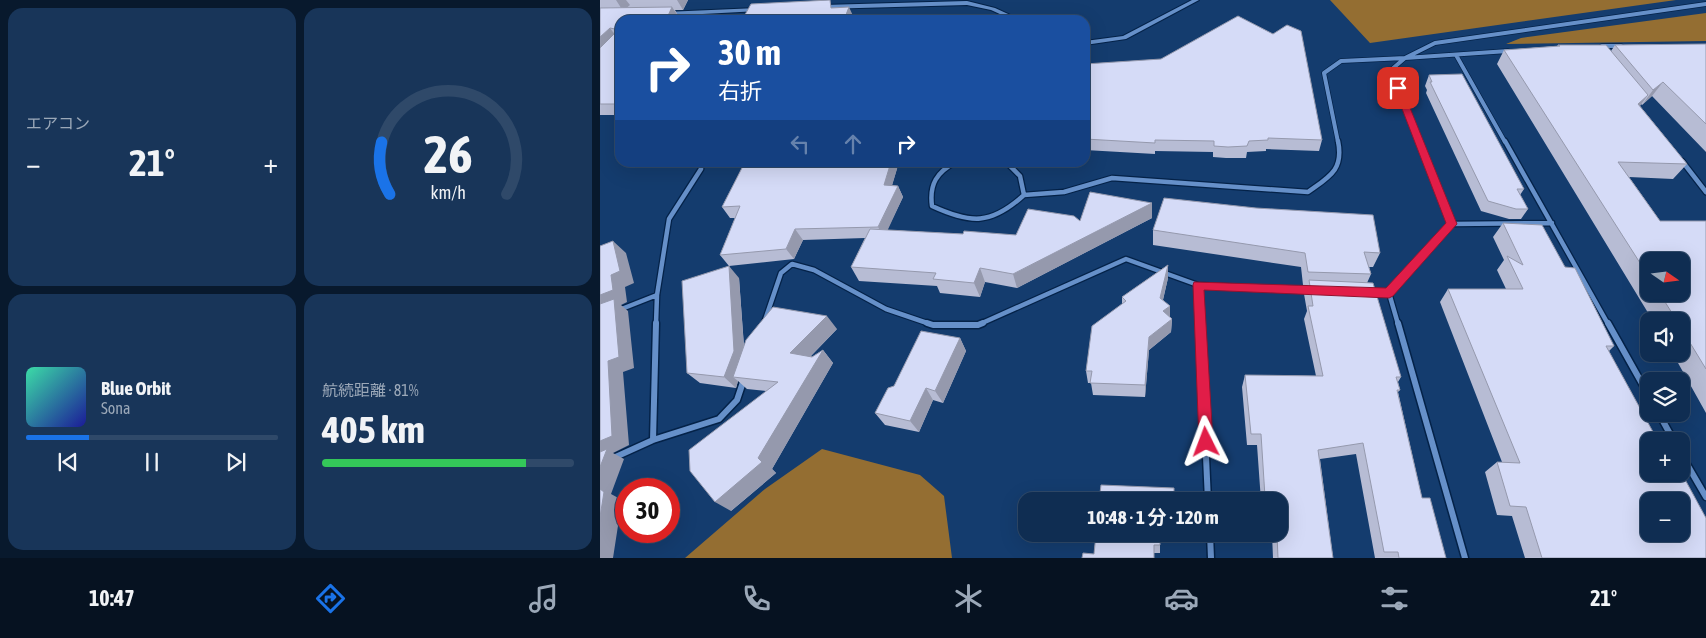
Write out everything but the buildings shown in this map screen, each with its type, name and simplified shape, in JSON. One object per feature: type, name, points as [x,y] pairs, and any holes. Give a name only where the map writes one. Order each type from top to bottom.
[{"type":"street","points":[[1090,42],[1124,38],[1196,0]]},
{"type":"street","points":[[816,8],[967,3],[993,8],[1008,15]]},
{"type":"street","points":[[1452,224],[1391,70],[1405,58],[1435,42],[1706,4]]},
{"type":"street","points":[[656,15],[766,10]]},
{"type":"street","points":[[1599,46],[1628,46]]},
{"type":"street","points":[[1024,194],[1064,192],[1112,178],[1308,192],[1333,175],[1341,154],[1324,73],[1341,61],[1513,51]]},
{"type":"street","points":[[1456,55],[1640,380]]},
{"type":"street","points":[[1675,153],[1706,192]]},
{"type":"street","points":[[945,167],[932,181],[930,193],[932,206],[968,220],[992,215],[1012,207],[1024,194],[1024,179],[1014,167]]},
{"type":"street","points":[[653,440],[656,295],[670,218],[701,169]]},
{"type":"street","points":[[1360,292],[1389,293],[1452,224],[1552,223]]},
{"type":"street","points":[[762,327],[781,273],[792,264],[814,270],[886,309],[933,325],[978,325],[1126,259],[1198,285],[1322,290]]},
{"type":"street","points":[[1198,285],[1208,492]]},
{"type":"street","points":[[1389,293],[1465,558]]},
{"type":"street","points":[[616,311],[656,295]]},
{"type":"street","points":[[600,464],[653,440],[719,419],[737,400],[746,372]]},
{"type":"street","points":[[1690,469],[1706,497]]},
{"type":"street","points":[[1210,542],[1211,558]]},
{"type":"shaded area","points":[[1330,0],[1676,0],[1370,43]]},
{"type":"shaded area","points":[[1706,13],[1706,41],[1506,44],[1521,38]]},
{"type":"shaded area","points":[[822,449],[920,475],[944,496],[952,558],[685,558],[765,489]]},
{"type":"route","points":[[1206,442],[1198,285],[1389,293],[1452,224],[1398,88]]}]
